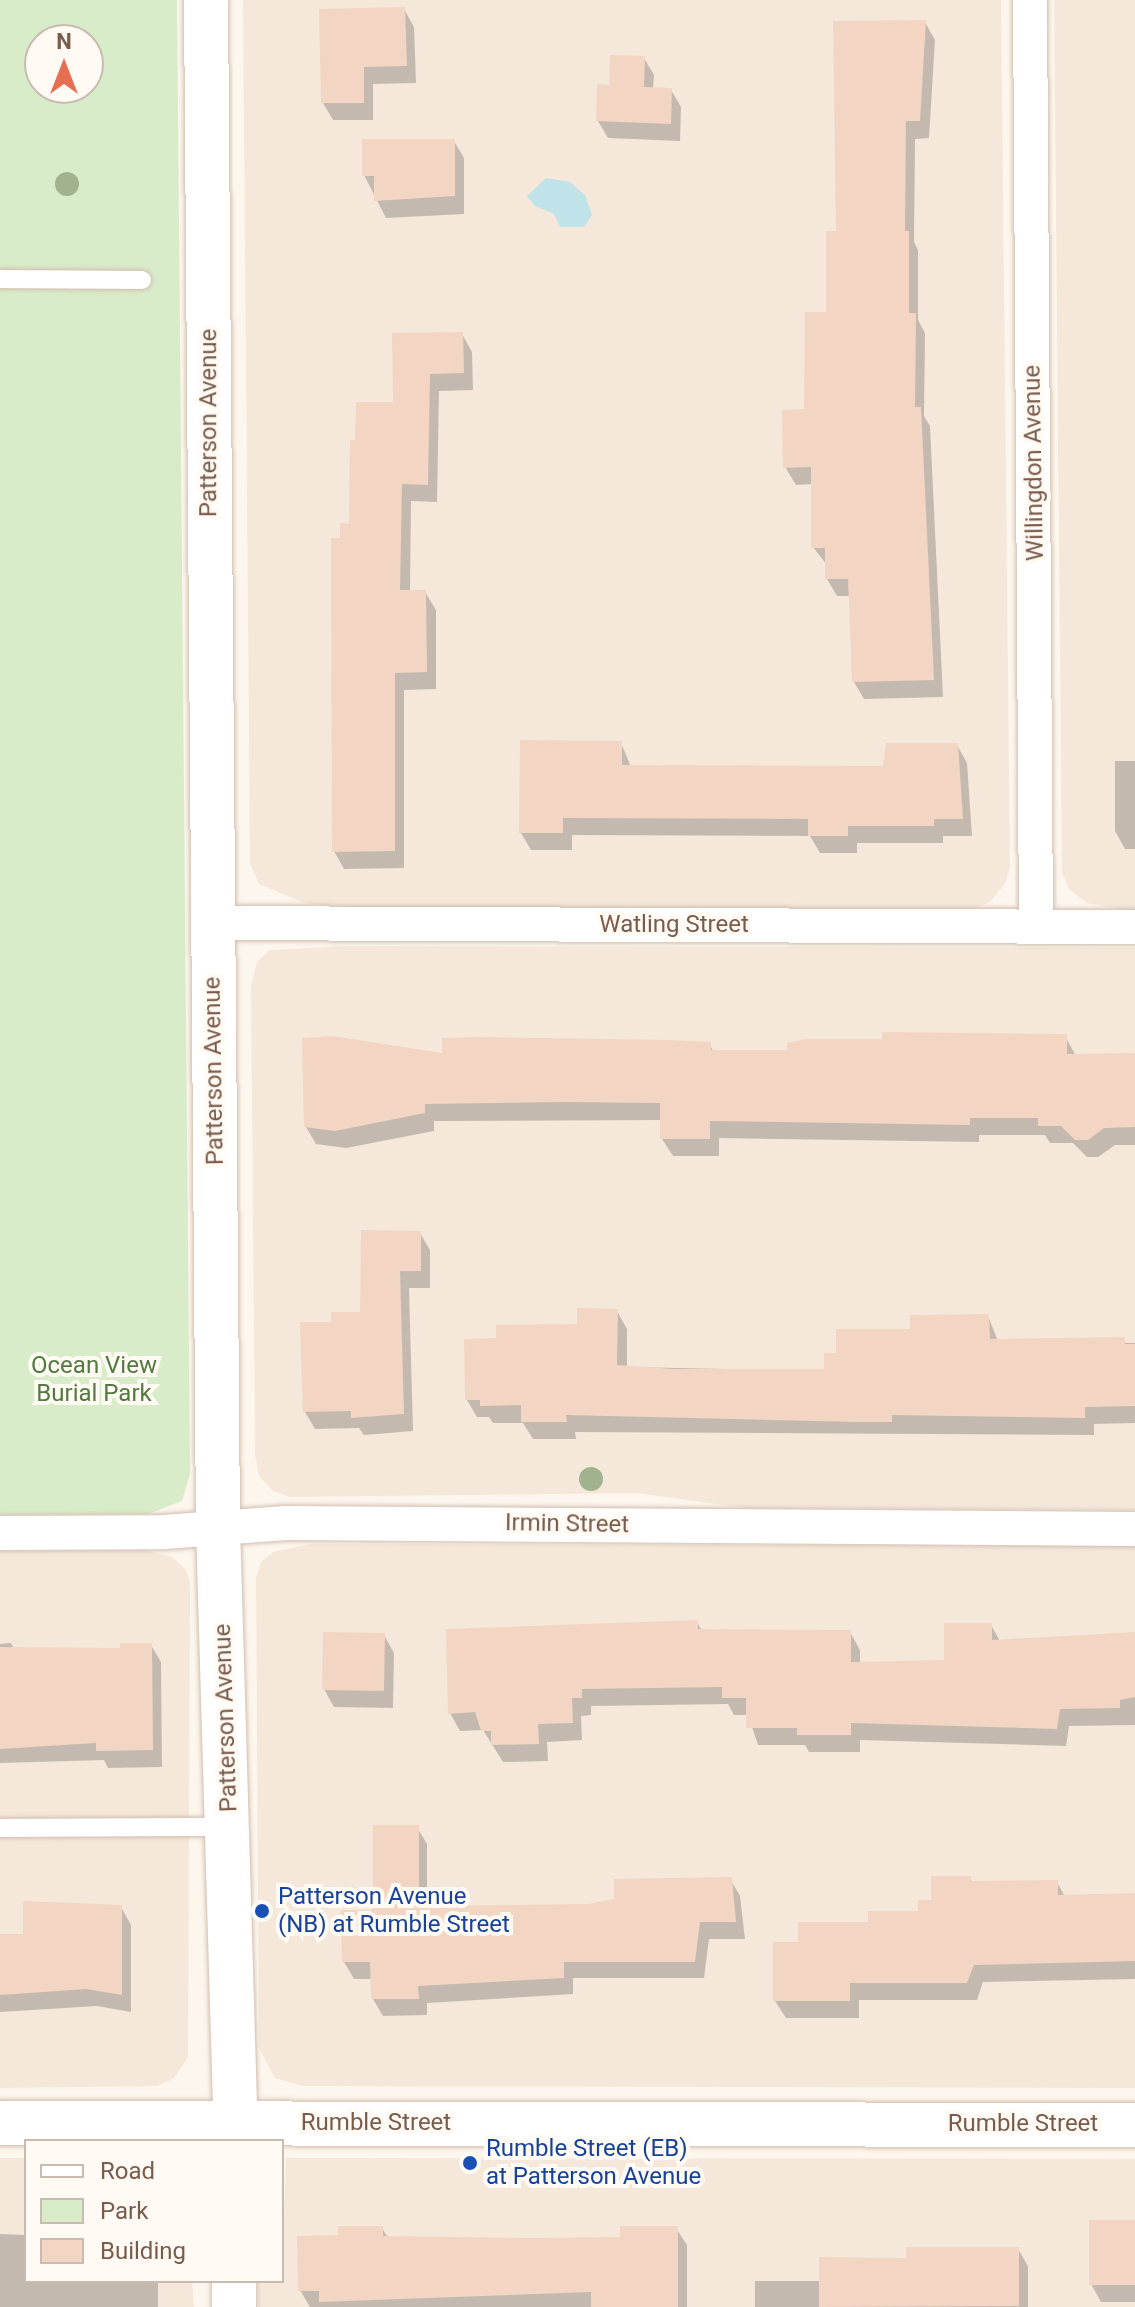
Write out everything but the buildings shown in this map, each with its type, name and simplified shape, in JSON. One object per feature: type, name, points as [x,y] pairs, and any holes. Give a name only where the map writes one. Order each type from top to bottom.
[{"type":"street","name":"Patterson Avenue","points":[[206,0],[218,1527],[230,1827],[236,2132]]},
{"type":"street","name":"Willingdon Avenue","points":[[1030,0],[1036,926]]},
{"type":"street","name":"Watling Street","points":[[213,923],[1135,927]]},
{"type":"street","name":"Irmin Street","points":[[0,1533],[416,1523],[1135,1529]]},
{"type":"street","name":"Rumble Street","points":[[0,2123],[236,2132],[1135,2125]]},
{"type":"street","points":[[234,2283],[234,2307]]},
{"type":"lane","points":[[0,279],[142,280]]},
{"type":"lane","points":[[0,1828],[230,1827]]},
{"type":"shaded area","points":[[243,0],[1001,0],[1010,867],[1006,882],[991,901],[972,910],[361,908],[304,903],[259,884],[250,863]]},
{"type":"shaded area","points":[[1054,0],[1135,0],[1135,912],[1087,903],[1069,889],[1062,873]]},
{"type":"shaded area","points":[[347,946],[1135,948],[1135,1510],[745,1508],[637,1493],[290,1497],[273,1491],[259,1476],[255,1454],[251,985],[257,962],[270,950]]},
{"type":"shaded area","points":[[310,1544],[1135,1546],[1135,2088],[303,2086],[275,2078],[259,2048],[256,1578],[261,1562],[273,1552]]},
{"type":"shaded area","points":[[143,1550],[172,1557],[186,1570],[190,1582],[188,2057],[174,2078],[158,2086],[0,2088],[0,1551]]},
{"type":"shaded area","points":[[0,2158],[24,2158],[24,2283],[192,2283],[194,2307],[0,2307]]},
{"type":"shaded area","points":[[286,2158],[1135,2159],[1135,2307],[258,2307],[258,2283],[284,2283]]},
{"type":"green space","name":"Ocean View Burial Park","points":[[0,0],[177,0],[190,1474],[182,1501],[148,1514],[0,1515]]},
{"type":"water","points":[[546,178],[570,182],[585,195],[592,215],[584,227],[560,227],[554,214],[535,206],[527,196]]},
{"type":"place","name":"Patterson Avenue (NB) at Rumble Street","points":[[262,1911]]},
{"type":"place","name":"Rumble Street (EB) at Patterson Avenue","points":[[470,2163]]}]
